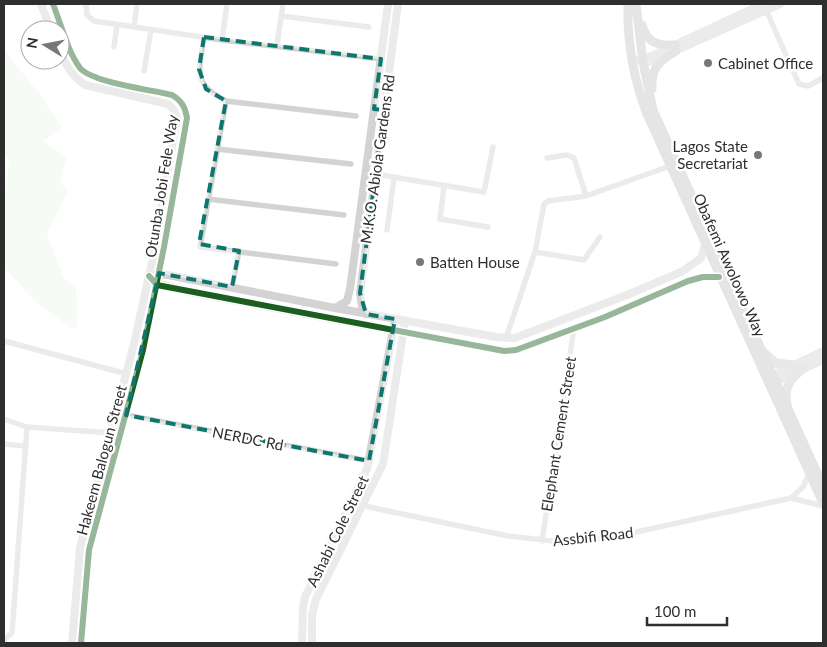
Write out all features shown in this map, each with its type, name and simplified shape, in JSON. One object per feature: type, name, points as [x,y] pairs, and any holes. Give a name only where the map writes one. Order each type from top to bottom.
[{"type":"main road","name":"Obafemi Awolowo Way","points":[[628,4],[632,59],[636,82],[646,114],[719,277],[770,380],[823,504]]},
{"type":"main road","name":"Obafemi Awolowo Way","points":[[637,4],[643,62],[654,110],[762,351],[770,380],[788,410],[823,486]]},
{"type":"main road","points":[[637,4],[644,34],[648,39],[659,45],[676,48]]},
{"type":"main road","points":[[654,110],[652,73],[660,61],[676,48]]},
{"type":"main road","points":[[762,351],[776,363],[799,367],[787,387],[788,410]]},
{"type":"street","points":[[41,4],[47,20]]},
{"type":"street","name":"Otunba Jobi Fele Way","points":[[53,4],[75,59],[81,69],[89,75],[172,95],[180,100],[185,107],[186,128],[157,285]]},
{"type":"street","points":[[86,4],[85,11],[90,19],[117,25],[381,59]]},
{"type":"street","points":[[134,27],[137,4]]},
{"type":"street","points":[[222,40],[227,4]]},
{"type":"street","points":[[277,46],[283,4]]},
{"type":"street","name":"M.K.O. Abiola Gardens Rd","points":[[335,308],[346,301],[350,289],[388,4]]},
{"type":"street","name":"M.K.O. Abiola Gardens Rd","points":[[366,314],[362,307],[360,293],[398,4]]},
{"type":"street","points":[[636,82],[643,62],[649,56],[676,48],[764,7],[780,4]]},
{"type":"street","points":[[764,7],[799,84],[808,86],[823,78]]},
{"type":"street","points":[[281,16],[369,27]]},
{"type":"street","points":[[114,47],[117,25]]},
{"type":"street","points":[[144,71],[151,30]]},
{"type":"street","points":[[204,37],[199,70],[200,81],[206,89],[226,101],[356,116]]},
{"type":"street","points":[[632,59],[643,62]]},
{"type":"street","name":"Otunba Jobi Fele Way","points":[[68,70],[76,79],[92,87],[168,104],[174,110],[177,118],[149,276]]},
{"type":"street","points":[[119,93],[121,83]]},
{"type":"street","points":[[226,101],[200,246],[336,264]]},
{"type":"street","points":[[374,109],[384,110]]},
{"type":"street","points":[[375,174],[484,192],[493,147]]},
{"type":"street","points":[[217,149],[351,164]]},
{"type":"street","points":[[547,158],[567,155],[574,158],[586,196]]},
{"type":"street","points":[[506,338],[535,252],[544,204],[548,201],[586,196],[670,166]]},
{"type":"street","points":[[387,230],[394,178]]},
{"type":"street","points":[[444,186],[440,219],[488,227]]},
{"type":"street","points":[[208,199],[344,216]]},
{"type":"street","points":[[535,252],[584,260],[600,237]]},
{"type":"street","points":[[705,245],[701,258],[696,263],[668,278],[515,338],[366,314],[159,273],[149,276],[157,285],[504,351],[516,350],[703,277],[719,277]]},
{"type":"street","points":[[232,287],[239,251]]},
{"type":"street","name":"Hakeem Balogun Street","points":[[72,643],[80,548],[127,374],[149,276]]},
{"type":"street","points":[[668,278],[673,288]]},
{"type":"street","points":[[195,293],[198,280]]},
{"type":"street","name":"Hakeem Balogun Street","points":[[81,643],[87,565],[157,285]]},
{"type":"street","name":"Ashabi Cole Street","points":[[302,643],[305,597],[358,491],[369,461],[395,319]]},
{"type":"street","name":"Ashabi Cole Street","points":[[312,643],[312,616],[316,599],[364,506],[383,464],[405,321]]},
{"type":"street","name":"Elephant Cement Street","points":[[542,541],[574,328]]},
{"type":"street","points":[[4,341],[127,374]]},
{"type":"street","points":[[799,367],[823,351]]},
{"type":"street","points":[[770,380],[799,367],[823,360]]},
{"type":"street","points":[[387,366],[398,368]]},
{"type":"street","name":"NERDC Rd","points":[[126,415],[369,461]]},
{"type":"street","name":"Hakeem Balogun Street","points":[[4,419],[27,427],[112,433]]},
{"type":"street","points":[[4,640],[12,633],[27,427]]},
{"type":"street","points":[[4,444],[26,446]]},
{"type":"street","points":[[791,498],[802,487],[809,473]]},
{"type":"street","points":[[98,481],[107,484]]},
{"type":"street","points":[[791,498],[823,504]]},
{"type":"street","name":"Assbifi Road","points":[[364,506],[542,541],[609,538],[791,498]]},
{"type":"highlighted area","points":[[204,37],[381,59],[374,109],[384,110],[360,293],[366,314],[395,319],[369,461],[126,415],[159,273],[232,287],[239,251],[199,244],[226,101],[206,89],[199,69]]},
{"type":"shaded area","points":[[4,49],[41,96],[62,128],[43,141],[67,158],[60,180],[68,191],[47,233],[64,279],[76,288],[78,325],[73,329],[41,307],[4,268],[4,203],[9,161],[4,153]]},
{"type":"cycle path","points":[[53,4],[68,45],[80,68],[86,73],[109,81],[172,95],[182,105],[187,118],[143,350],[89,550],[81,643]]},
{"type":"cycle path","points":[[149,276],[157,285],[504,351],[516,350],[605,317],[688,281],[703,277],[719,277]]},
{"type":"place","name":"Cabinet Office","points":[[708,63]]},
{"type":"place","name":"Lagos State Secretariat","points":[[758,155]]},
{"type":"place","name":"Batten House","points":[[420,262]]}]
